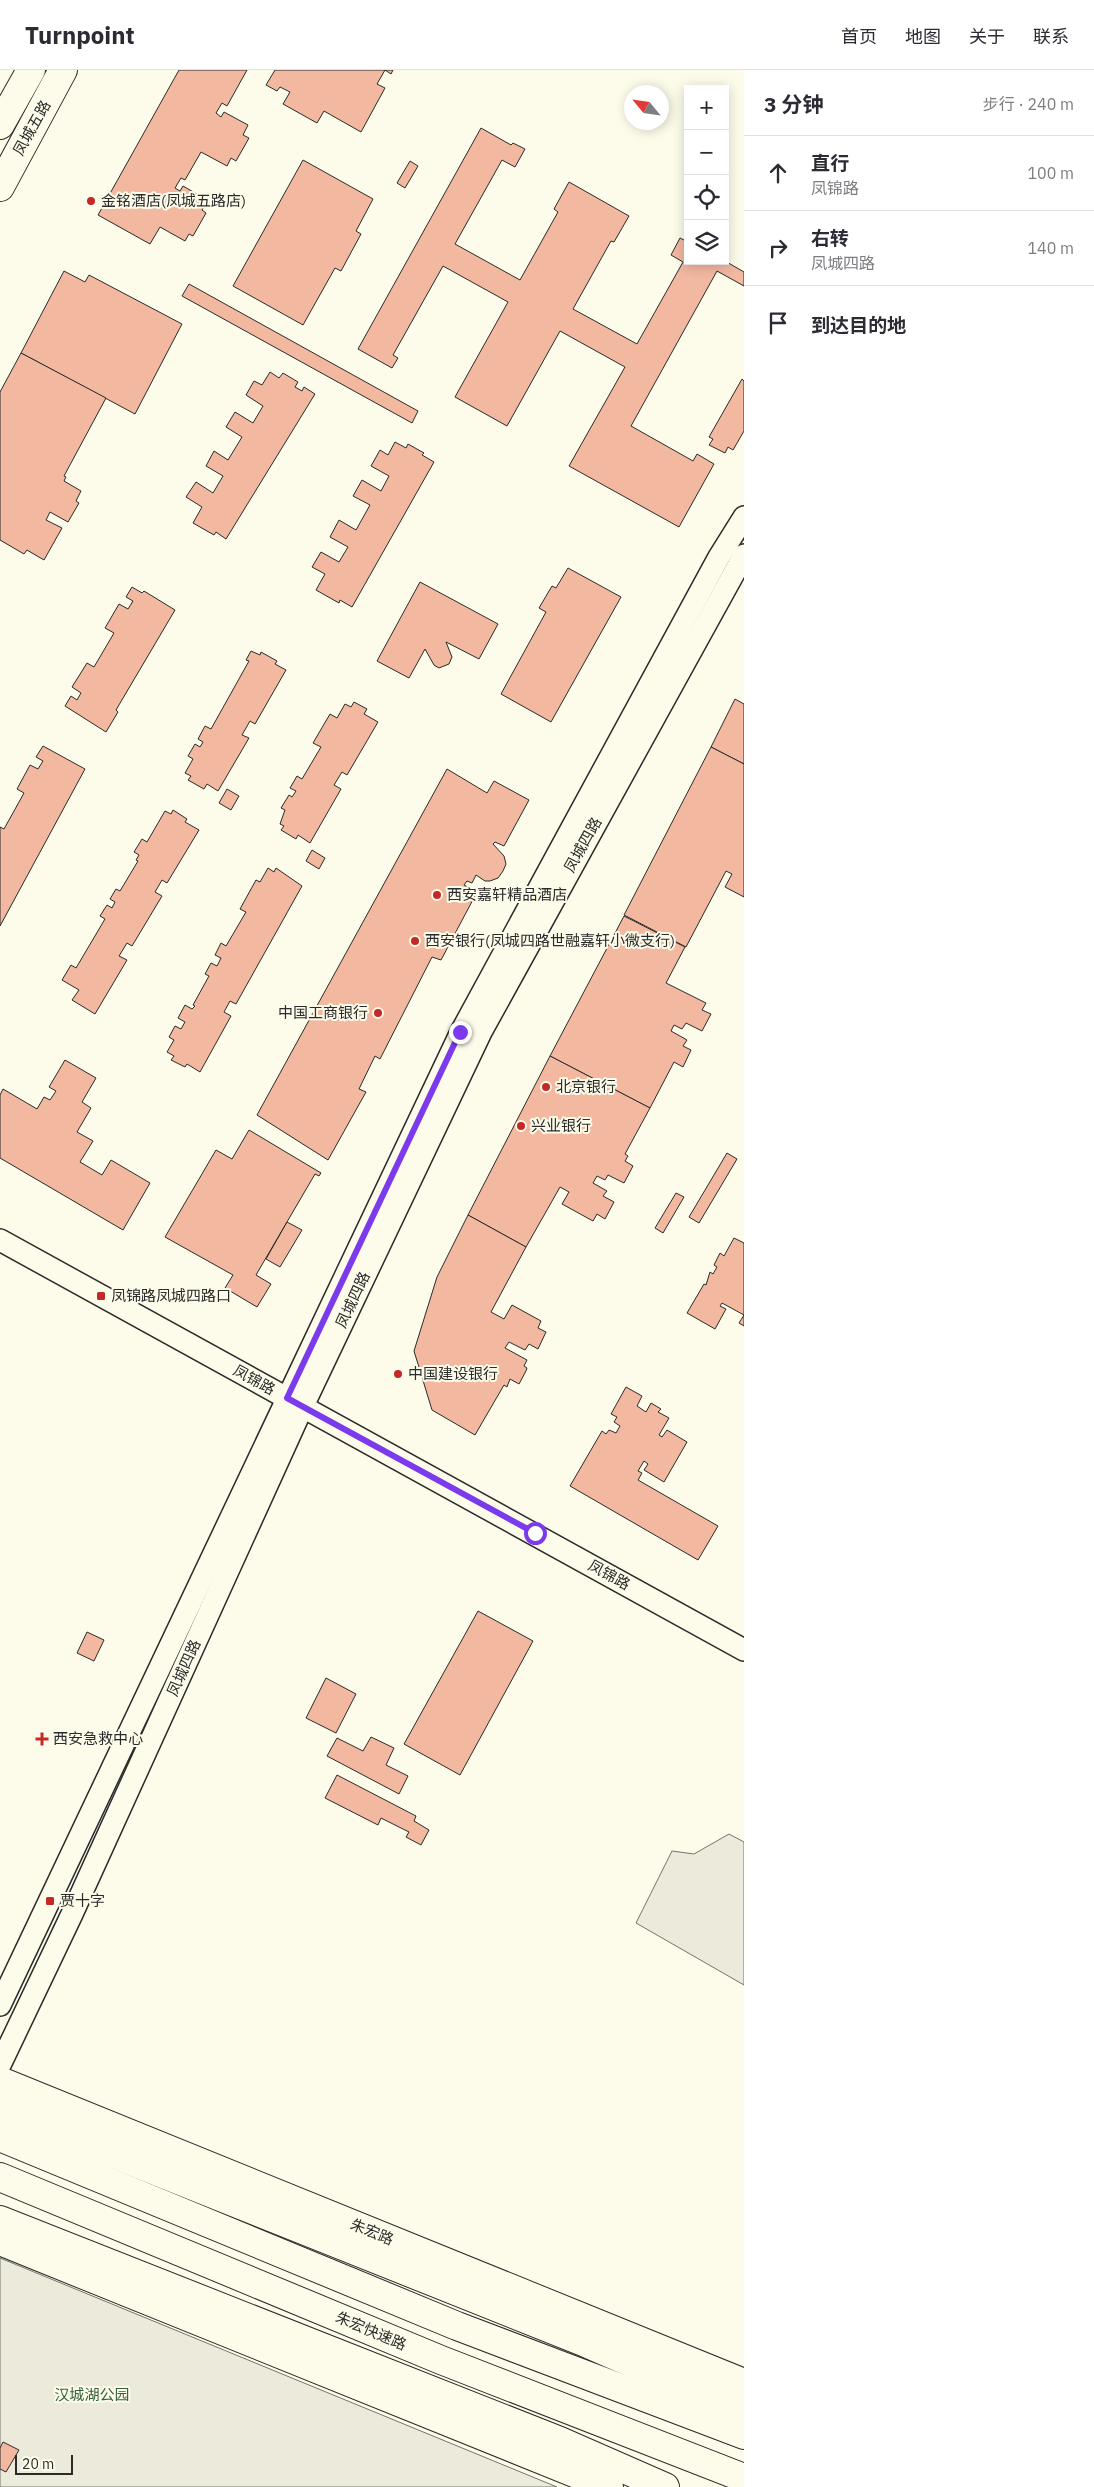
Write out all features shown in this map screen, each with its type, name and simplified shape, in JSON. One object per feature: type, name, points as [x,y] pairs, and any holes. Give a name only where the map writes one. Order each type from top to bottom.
[{"type":"main road","name":"凤城五路","points":[[0,125],[31,70]]},
{"type":"main road","name":"凤城五路","points":[[0,187],[64,70]]},
{"type":"main road","name":"朱宏路","points":[[0,2081],[744,2383]]},
{"type":"main road","points":[[0,2109],[581,2341],[744,2412]]},
{"type":"main road","points":[[0,2137],[457,2326],[744,2435]]},
{"type":"main road","name":"朱宏快速路","points":[[0,2177],[441,2360],[744,2478]]},
{"type":"main road","points":[[0,2220],[560,2441],[665,2487]]},
{"type":"main road","points":[[0,2241],[609,2487]]},
{"type":"street","name":"凤城四路","points":[[0,2065],[76,1905],[295,1402],[460,1032],[714,566],[744,517]]},
{"type":"street","name":"凤城四路","points":[[0,2005],[295,1402],[481,1032],[744,555]]},
{"type":"street","name":"凤锦路","points":[[0,1240],[744,1650]]},
{"type":"green space","points":[[729,1834],[744,1842],[744,1985],[636,1923],[672,1851],[694,1854]]},
{"type":"green space","name":"汉城湖公园","points":[[0,2258],[557,2487],[0,2487]]},
{"type":"building","points":[[179,70],[247,70],[227,106],[222,103],[216,113],[221,117],[224,112],[248,125],[243,135],[249,138],[236,161],[231,158],[227,166],[201,152],[185,180],[181,178],[175,188],[180,191],[183,186],[207,200],[202,210],[206,213],[193,236],[189,234],[185,241],[160,227],[150,244],[98,215]]},
{"type":"building","points":[[275,70],[385,70],[377,84],[385,88],[361,132],[324,111],[317,123],[283,104],[290,92],[280,87],[277,91],[266,85]]},
{"type":"building","points":[[385,70],[393,70],[391,74]]},
{"type":"building","points":[[481,128],[511,145],[513,143],[525,149],[515,167],[502,160],[455,244],[520,280],[558,212],[554,209],[569,182],[629,216],[614,242],[611,241],[573,309],[637,344],[683,262],[671,255],[680,238],[684,240],[684,265],[729,265],[729,263],[744,272],[744,286],[717,271],[631,426],[693,461],[697,454],[714,464],[679,527],[569,466],[625,367],[560,331],[507,426],[455,397],[508,302],[443,266],[393,355],[398,358],[392,368],[358,349]]},
{"type":"building","points":[[303,160],[373,199],[356,231],[361,234],[341,271],[335,268],[303,325],[233,286]]},
{"type":"building","points":[[410,161],[418,166],[405,188],[397,183]]},
{"type":"building","points":[[64,271],[85,282],[89,275],[182,324],[135,414],[21,353]]},
{"type":"building","points":[[189,284],[418,411],[412,423],[182,296]]},
{"type":"building","points":[[21,353],[106,398],[64,476],[66,477],[64,481],[81,491],[76,501],[79,503],[68,522],[50,512],[46,520],[62,528],[44,560],[27,550],[24,554],[0,540],[0,392]]},
{"type":"building","points":[[270,372],[279,378],[283,373],[298,382],[295,387],[302,391],[304,387],[315,394],[226,539],[216,532],[214,535],[193,523],[202,507],[186,497],[196,482],[213,493],[223,476],[206,466],[214,451],[228,460],[242,437],[226,427],[235,412],[253,423],[263,406],[246,395],[254,381],[262,385]]},
{"type":"building","points":[[742,379],[744,381],[744,431],[733,450],[728,447],[725,453],[709,445],[713,439],[709,437]]},
{"type":"building","points":[[395,442],[406,448],[408,444],[424,453],[422,455],[434,462],[352,607],[340,600],[339,603],[316,590],[325,574],[312,567],[321,552],[339,562],[348,547],[330,537],[339,520],[356,530],[370,505],[353,496],[362,480],[381,491],[389,476],[371,466],[380,450],[388,455]]},
{"type":"building","points":[[568,568],[621,597],[551,722],[501,694],[546,612],[539,608],[552,586],[556,588]]},
{"type":"building","points":[[420,582],[498,624],[479,659],[446,642],[452,657],[449,664],[439,668],[434,665],[425,649],[409,678],[377,661]]},
{"type":"building","points":[[132,587],[142,593],[144,591],[175,610],[116,710],[118,712],[106,732],[65,706],[71,696],[77,700],[81,693],[72,687],[87,663],[94,667],[114,633],[105,628],[119,604],[128,609],[133,601],[126,597]]},
{"type":"building","points":[[251,651],[260,655],[261,652],[277,661],[275,664],[286,670],[255,724],[250,721],[242,735],[249,738],[218,791],[207,784],[204,789],[188,780],[191,776],[185,773],[193,759],[188,756],[195,744],[200,747],[203,742],[198,739],[205,726],[211,729],[249,661],[246,660]]},
{"type":"building","points":[[735,699],[744,704],[744,764],[711,747]]},
{"type":"building","points":[[354,702],[367,709],[364,714],[378,722],[347,775],[342,772],[334,785],[341,789],[310,843],[298,835],[296,839],[281,830],[284,826],[280,824],[285,810],[281,808],[289,795],[292,797],[296,791],[290,788],[297,776],[302,779],[321,747],[313,743],[330,714],[337,718],[345,704],[351,707]]},
{"type":"building","points":[[43,746],[85,769],[0,926],[0,827],[4,829],[24,793],[17,789],[30,765],[38,769],[43,761],[36,757]]},
{"type":"building","points":[[711,747],[744,764],[744,897],[725,887],[732,874],[726,871],[686,947],[624,915]]},
{"type":"building","points":[[447,769],[487,793],[494,781],[529,800],[504,846],[495,842],[493,844],[504,856],[506,864],[498,878],[485,881],[476,875],[472,883],[467,881],[464,885],[477,892],[441,960],[432,957],[380,1059],[375,1056],[359,1089],[366,1092],[328,1160],[257,1115]]},
{"type":"building","points":[[227,789],[239,796],[231,810],[219,803]]},
{"type":"building","points":[[173,810],[187,819],[185,822],[199,830],[167,883],[162,880],[155,892],[162,896],[132,946],[127,943],[119,956],[127,960],[95,1014],[72,1000],[79,990],[62,980],[71,965],[76,968],[105,919],[100,916],[107,905],[112,908],[115,902],[110,899],[116,889],[120,891],[138,861],[136,860],[139,855],[134,852],[142,839],[147,842],[165,811],[171,814]]},
{"type":"building","points":[[312,850],[325,858],[319,869],[306,861]]},
{"type":"building","points":[[268,868],[274,872],[276,868],[302,886],[236,1004],[230,1001],[224,1012],[231,1016],[200,1072],[187,1064],[185,1067],[171,1060],[174,1056],[167,1052],[174,1040],[169,1037],[175,1026],[181,1029],[185,1022],[178,1018],[185,1005],[192,1009],[195,1006],[193,1005],[209,976],[205,974],[211,963],[217,966],[221,958],[215,955],[221,943],[226,946],[246,912],[240,909],[256,880],[260,882]]},
{"type":"building","points":[[624,916],[685,947],[666,983],[706,1003],[702,1010],[711,1014],[702,1031],[686,1023],[682,1029],[674,1025],[671,1031],[687,1040],[683,1046],[691,1050],[683,1067],[674,1062],[650,1108],[550,1056]]},
{"type":"building","points":[[550,1056],[650,1108],[625,1154],[628,1156],[625,1161],[633,1166],[624,1183],[608,1175],[605,1180],[597,1176],[593,1183],[607,1191],[603,1196],[614,1202],[605,1219],[597,1214],[593,1221],[562,1204],[569,1192],[560,1187],[526,1247],[468,1215]]},
{"type":"building","points":[[65,1060],[96,1078],[82,1102],[91,1108],[77,1132],[93,1141],[80,1162],[102,1175],[111,1160],[150,1183],[123,1230],[0,1158],[0,1095],[3,1089],[37,1109],[44,1097],[50,1100],[56,1091],[49,1087]]},
{"type":"building","points":[[249,1130],[321,1173],[319,1176],[315,1174],[256,1275],[271,1284],[257,1307],[225,1288],[233,1275],[165,1237],[216,1150],[232,1159]]},
{"type":"building","points":[[727,1153],[737,1159],[699,1223],[689,1217]]},
{"type":"building","points":[[676,1193],[684,1197],[663,1233],[655,1228]]},
{"type":"building","points":[[468,1215],[526,1247],[491,1312],[504,1319],[512,1305],[541,1321],[538,1328],[546,1332],[538,1349],[529,1344],[525,1350],[509,1342],[505,1348],[527,1360],[524,1366],[527,1368],[526,1371],[519,1384],[510,1379],[507,1387],[504,1385],[475,1435],[432,1410],[414,1351],[437,1277]]},
{"type":"building","points":[[287,1222],[302,1230],[280,1267],[266,1259]]},
{"type":"building","points":[[734,1238],[744,1243],[744,1315],[722,1303],[720,1306],[726,1309],[715,1329],[687,1313],[704,1284],[706,1285],[710,1272],[713,1274],[717,1267],[714,1265],[720,1253],[724,1256]]},
{"type":"building","points":[[744,1315],[744,1326],[739,1323]]},
{"type":"building","points":[[626,1387],[642,1396],[637,1406],[646,1412],[651,1403],[661,1409],[658,1412],[669,1418],[659,1435],[662,1437],[667,1430],[687,1442],[664,1482],[644,1470],[648,1464],[644,1461],[638,1471],[642,1473],[638,1480],[718,1526],[698,1560],[570,1486],[602,1431],[606,1434],[609,1430],[616,1433],[620,1426],[614,1422],[617,1417],[611,1414]]},
{"type":"building","points":[[478,1611],[533,1641],[460,1775],[404,1744]]},
{"type":"building","points":[[87,1632],[104,1640],[94,1661],[77,1653]]},
{"type":"building","points":[[326,1678],[356,1694],[336,1733],[306,1718]]},
{"type":"building","points":[[371,1737],[394,1748],[386,1765],[408,1776],[399,1794],[327,1756],[337,1738],[363,1751]]},
{"type":"building","points":[[337,1775],[416,1816],[414,1821],[429,1830],[421,1845],[406,1837],[409,1832],[381,1818],[378,1825],[325,1798]]},
{"type":"building","points":[[3,2442],[19,2450],[6,2472],[0,2469],[0,2448]]},
{"type":"place","name":"金铭酒店(凤城五路店)","points":[[91,201]]},
{"type":"place","name":"西安嘉轩精品酒店","points":[[437,895]]},
{"type":"place","name":"西安银行(凤城四路世融嘉轩小微支行)","points":[[415,941]]},
{"type":"place","name":"中国工商银行","points":[[378,1013]]},
{"type":"place","name":"北京银行","points":[[546,1087]]},
{"type":"place","name":"兴业银行","points":[[521,1126]]},
{"type":"place","name":"凤锦路凤城四路口","points":[[101,1296]]},
{"type":"place","name":"中国建设银行","points":[[398,1374]]},
{"type":"place","name":"西安急救中心","points":[[42,1739]]},
{"type":"place","name":"贾十字","points":[[50,1901]]},
{"type":"route","points":[[460,1032],[287,1398],[535,1533]]}]
